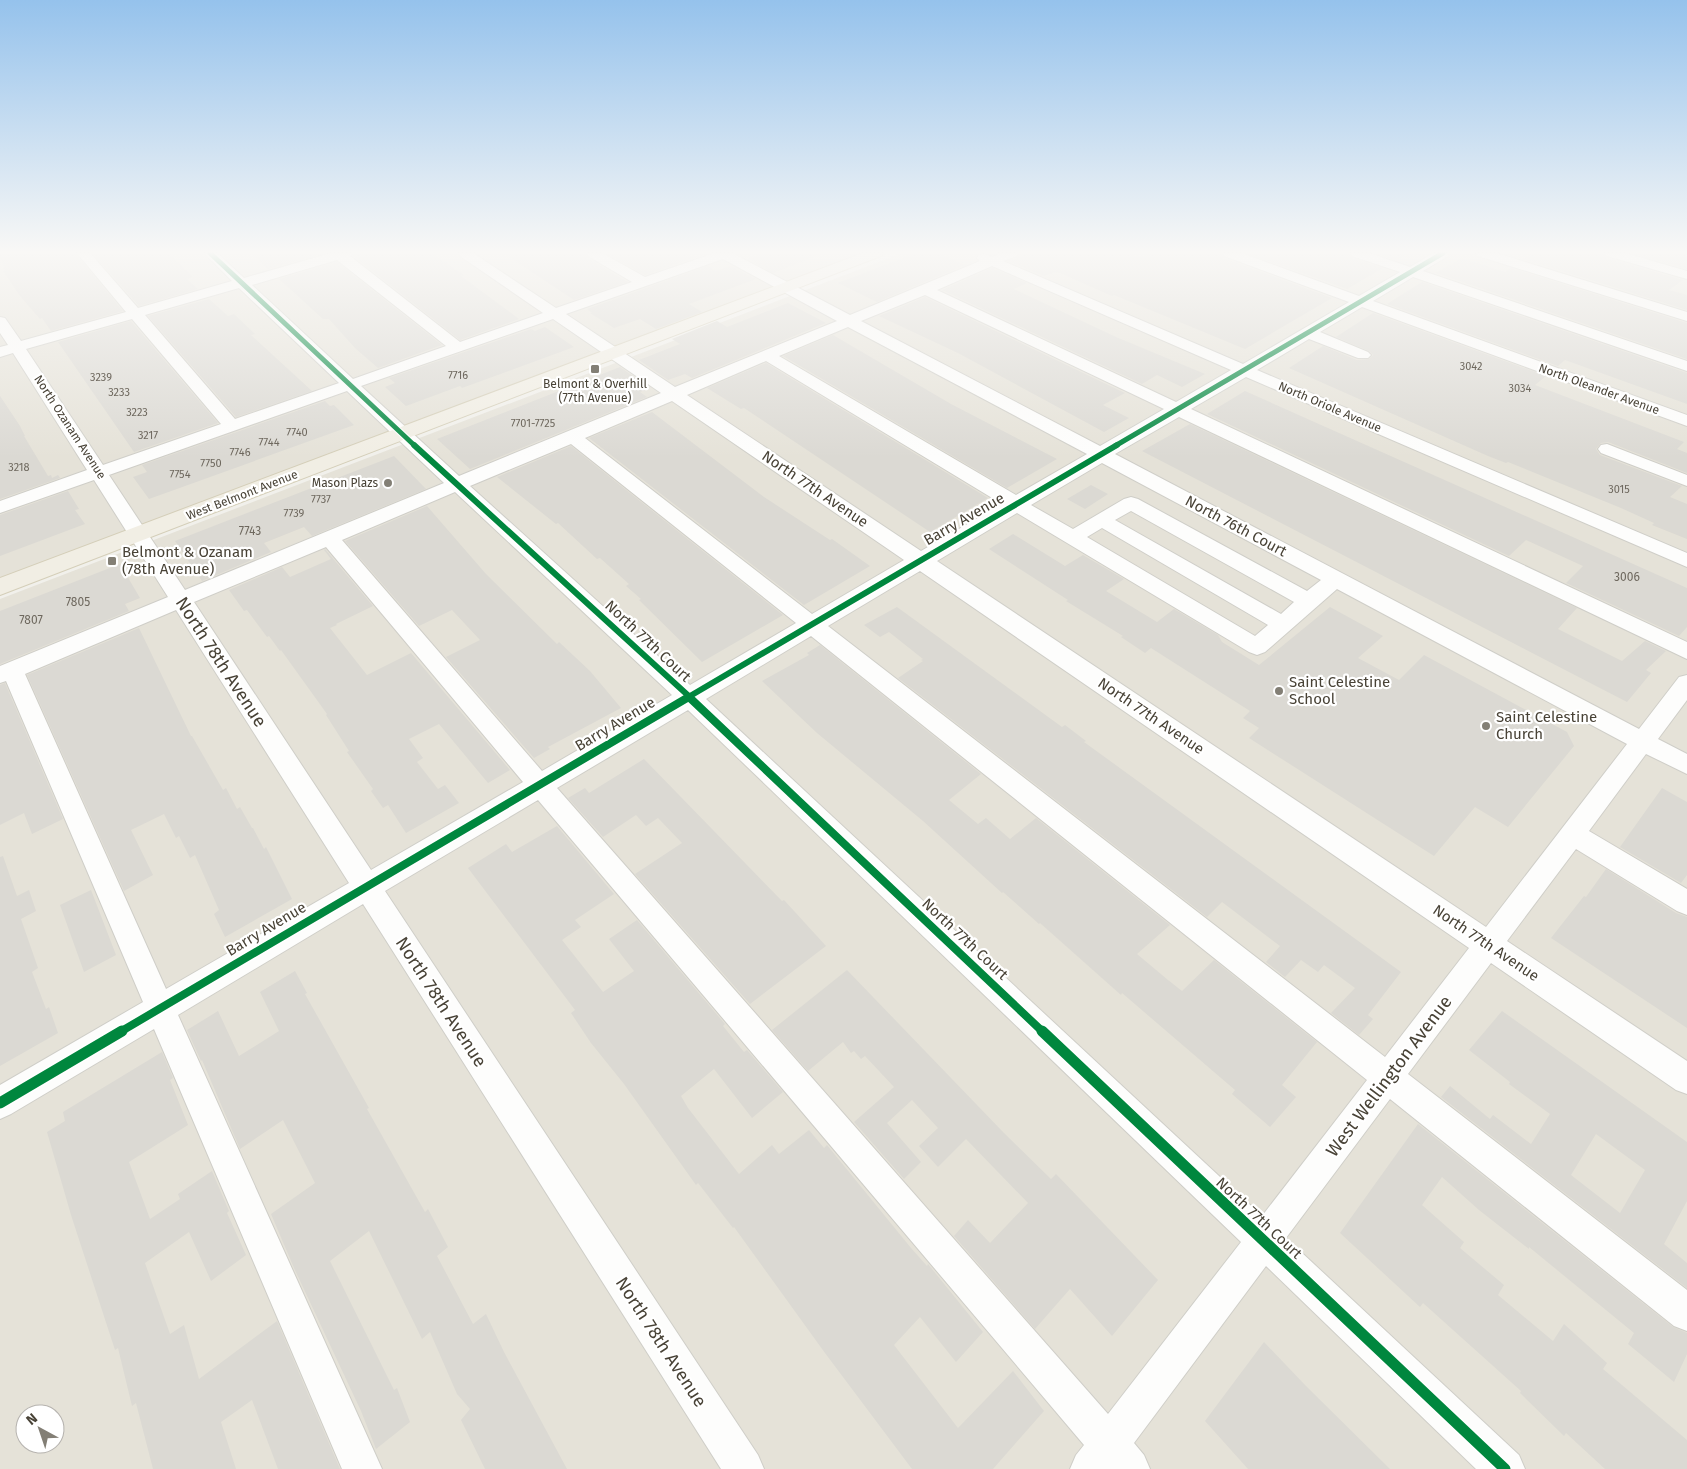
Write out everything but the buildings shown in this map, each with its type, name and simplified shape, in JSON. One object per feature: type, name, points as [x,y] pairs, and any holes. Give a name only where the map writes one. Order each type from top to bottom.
[{"type":"main road","name":"West Belmont Avenue","points":[[0,587],[696,322]]},
{"type":"street","name":"North Ozanam Avenue","points":[[0,322],[138,534]]},
{"type":"street","points":[[0,352],[105,322]]},
{"type":"street","points":[[142,322],[232,426]]},
{"type":"street","name":"North 77th Court","points":[[283,322],[402,434],[688,696],[1505,1469]]},
{"type":"street","points":[[426,322],[457,347]]},
{"type":"street","points":[[0,507],[530,322]]},
{"type":"street","name":"North 77th Avenue","points":[[568,322],[1687,1079]]},
{"type":"street","points":[[362,1469],[160,1008],[6,673],[847,322]]},
{"type":"street","name":"North 76th Court","points":[[849,322],[1687,765]]},
{"type":"street","points":[[993,322],[1687,651]]},
{"type":"street","name":"North Oriole Avenue","points":[[1133,322],[1687,561]]},
{"type":"street","name":"Barry Avenue","points":[[0,1103],[688,696],[1327,322]]},
{"type":"street","name":"North Oleander Avenue","points":[[1417,322],[1687,421]]},
{"type":"street","points":[[1558,322],[1687,366]]},
{"type":"street","points":[[1308,333],[1363,355]]},
{"type":"street","points":[[766,355],[1018,503],[1257,647],[1308,601],[1336,579]]},
{"type":"street","points":[[572,436],[1687,1313]]},
{"type":"street","points":[[1607,449],[1687,481]]},
{"type":"street","points":[[1073,537],[1131,503],[1308,601]]},
{"type":"street","points":[[1101,520],[1282,624]]},
{"type":"street","name":"North 78th Avenue","points":[[138,534],[744,1469]]},
{"type":"street","points":[[329,538],[1130,1469]]},
{"type":"street","name":"West Wellington Avenue","points":[[1090,1469],[1687,683]]},
{"type":"street","points":[[1572,834],[1687,902]]},
{"type":"shaded area","points":[[0,322],[698,322],[0,585]]},
{"type":"shaded area","points":[[723,322],[1687,322],[1687,1469],[0,1469],[0,599]]},
{"type":"cycle path","points":[[283,322],[402,434],[688,696],[1505,1469]]},
{"type":"cycle path","points":[[0,1103],[1327,322]]},
{"type":"place","name":"Belmont & Overhill (77th Avenue)","points":[[595,369]]},
{"type":"place","name":"Mason Plazs","points":[[388,483]]},
{"type":"place","name":"Belmont & Ozanam (78th Avenue)","points":[[112,561]]},
{"type":"place","name":"Saint Celestine School","points":[[1279,691]]},
{"type":"place","name":"Saint Celestine Church","points":[[1486,726]]}]
